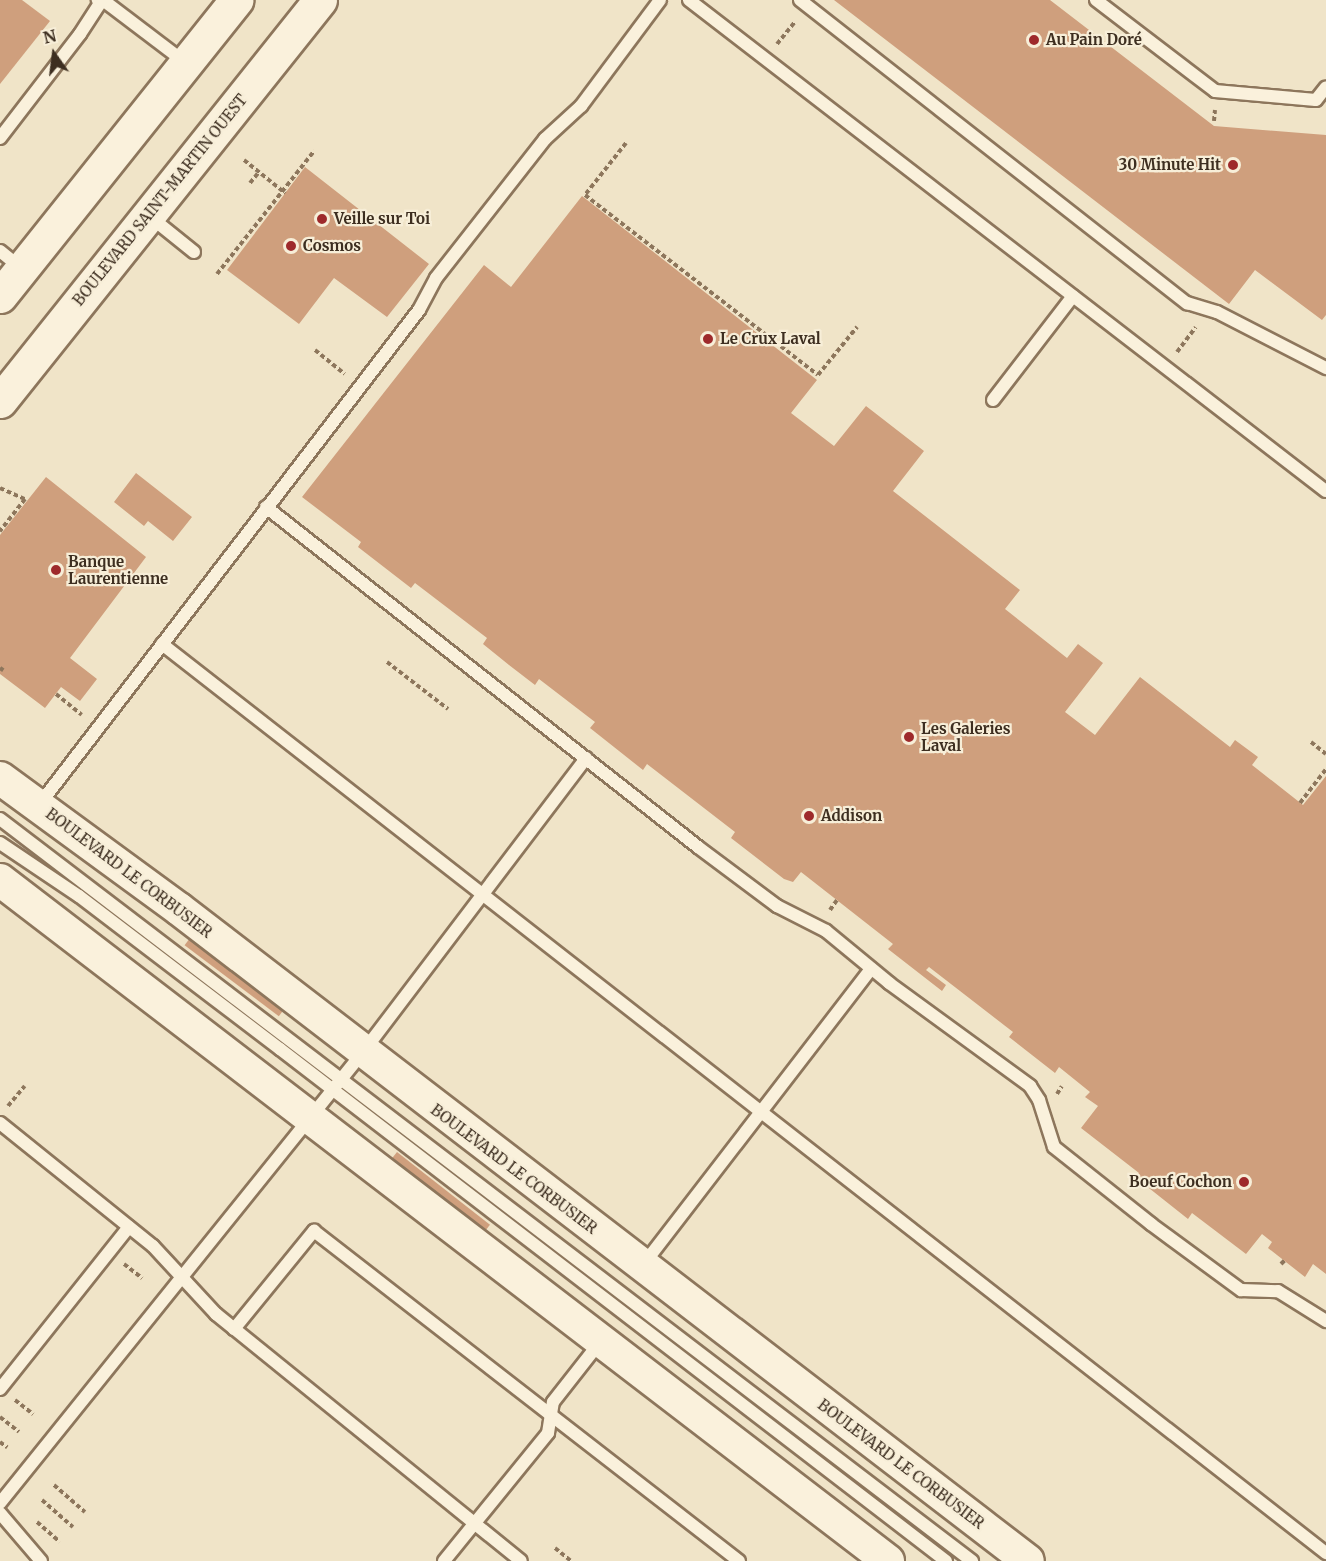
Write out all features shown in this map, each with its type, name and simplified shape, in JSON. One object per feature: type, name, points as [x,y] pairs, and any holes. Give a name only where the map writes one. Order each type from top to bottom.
[{"type":"main road","points":[[0,296],[11,260],[186,63],[236,0]]},
{"type":"main road","name":"BOULEVARD SAINT-MARTIN OUEST","points":[[0,401],[320,0]]},
{"type":"street","name":"BOULEVARD LE CORBUSIER","points":[[0,778],[363,1052],[1028,1561]]},
{"type":"street","points":[[2,885],[311,1118],[888,1561]]},
{"type":"lane","points":[[39,806],[419,310],[449,261],[545,139],[581,106],[660,0]]},
{"type":"lane","points":[[689,0],[1326,491]]},
{"type":"lane","points":[[1096,0],[1215,91],[1316,100],[1326,87]]},
{"type":"lane","points":[[0,138],[101,1],[186,63]]},
{"type":"lane","points":[[804,3],[1187,303],[1209,310],[1326,368]]},
{"type":"lane","points":[[148,215],[194,252]]},
{"type":"lane","points":[[993,400],[1073,296]]},
{"type":"lane","points":[[266,507],[759,893],[788,912],[808,919],[871,969],[1030,1086],[1039,1100],[1054,1147],[1151,1224],[1241,1290],[1278,1291],[1326,1321]]},
{"type":"lane","points":[[162,644],[1326,1552]]},
{"type":"lane","points":[[0,1503],[363,1052],[586,758]]},
{"type":"lane","name":"BOULEVARD LE CORBUSIER","points":[[0,819],[343,1077],[972,1561]]},
{"type":"lane","points":[[0,843],[79,896],[946,1561]]},
{"type":"lane","points":[[642,1266],[759,1111],[871,969]]},
{"type":"lane","points":[[0,1123],[129,1227],[234,1329],[521,1561]]},
{"type":"lane","points":[[0,1389],[129,1227]]},
{"type":"lane","points":[[234,1329],[314,1231],[739,1561]]},
{"type":"lane","points":[[444,1561],[548,1433],[553,1402],[601,1341]]},
{"type":"lane","points":[[0,1514],[41,1561]]},
{"type":"path","points":[[765,59],[804,3]]},
{"type":"path","points":[[626,143],[585,195],[818,375],[857,327]]},
{"type":"path","points":[[217,274],[284,192],[314,151]]},
{"type":"path","points":[[244,160],[284,192]]},
{"type":"path","points":[[250,183],[259,171]]},
{"type":"path","points":[[1166,367],[1209,310]]},
{"type":"path","points":[[315,350],[360,386]]},
{"type":"path","points":[[0,488],[25,499],[0,531]]},
{"type":"path","points":[[387,662],[448,709]]},
{"type":"path","points":[[56,694],[83,716]]},
{"type":"path","points":[[1311,742],[1326,754]]},
{"type":"path","points":[[1300,803],[1326,769]]},
{"type":"path","points":[[830,910],[837,900]]},
{"type":"path","points":[[7,1107],[25,1086]]},
{"type":"path","points":[[120,1262],[142,1278]]},
{"type":"path","points":[[0,1417],[19,1432]]},
{"type":"path","points":[[0,1442],[6,1447]]},
{"type":"path","points":[[54,1485],[85,1512]]},
{"type":"path","points":[[42,1500],[72,1527]]},
{"type":"path","points":[[30,1516],[60,1542]]},
{"type":"path","points":[[555,1548],[571,1561]]},
{"type":"building","points":[[0,0],[22,0],[50,21],[0,84]]},
{"type":"building","points":[[834,0],[1050,0],[1214,126],[1326,135],[1326,315],[1322,320],[1255,270],[1229,304]]},
{"type":"building","points":[[305,167],[429,264],[387,317],[334,278],[299,324],[227,270]]},
{"type":"building","name":"Les Galeries Laval","points":[[582,196],[817,380],[791,413],[834,446],[866,406],[924,451],[893,491],[1020,590],[1005,609],[1067,658],[1078,644],[1103,663],[1065,712],[1095,735],[1140,677],[1230,747],[1235,740],[1258,757],[1252,765],[1303,805],[1326,776],[1326,1274],[1313,1264],[1305,1277],[1268,1248],[1272,1242],[1262,1234],[1246,1254],[1192,1213],[1188,1219],[1135,1177],[1139,1173],[1081,1128],[1098,1106],[1085,1097],[1090,1092],[1059,1067],[1055,1073],[1009,1037],[1013,1032],[929,967],[926,970],[946,985],[942,991],[888,949],[893,944],[801,872],[793,882],[784,879],[731,838],[735,832],[647,764],[643,770],[590,728],[595,722],[539,679],[535,685],[483,644],[487,638],[415,583],[411,588],[358,547],[361,542],[302,497],[484,265],[511,287]]},
{"type":"building","points":[[136,473],[192,517],[173,541],[148,521],[144,526],[114,502]]},
{"type":"building","points":[[46,477],[146,557],[70,658],[97,679],[80,701],[61,687],[45,708],[0,674],[0,535]]},
{"type":"building","points":[[190,938],[284,1009],[279,1016],[185,945]]},
{"type":"building","points":[[397,1152],[490,1225],[484,1232],[391,1159]]},
{"type":"place","name":"Au Pain Doré","points":[[1034,40]]},
{"type":"place","name":"30 Minute Hit","points":[[1233,165]]},
{"type":"place","name":"Veille sur Toi","points":[[322,219]]},
{"type":"place","name":"Cosmos","points":[[291,246]]},
{"type":"place","name":"Le Crux Laval","points":[[708,339]]},
{"type":"place","name":"Banque Laurentienne","points":[[56,570]]},
{"type":"place","name":"Les Galeries Laval","points":[[909,737]]},
{"type":"place","name":"Addison","points":[[809,816]]},
{"type":"place","name":"Boeuf Cochon","points":[[1244,1182]]}]
